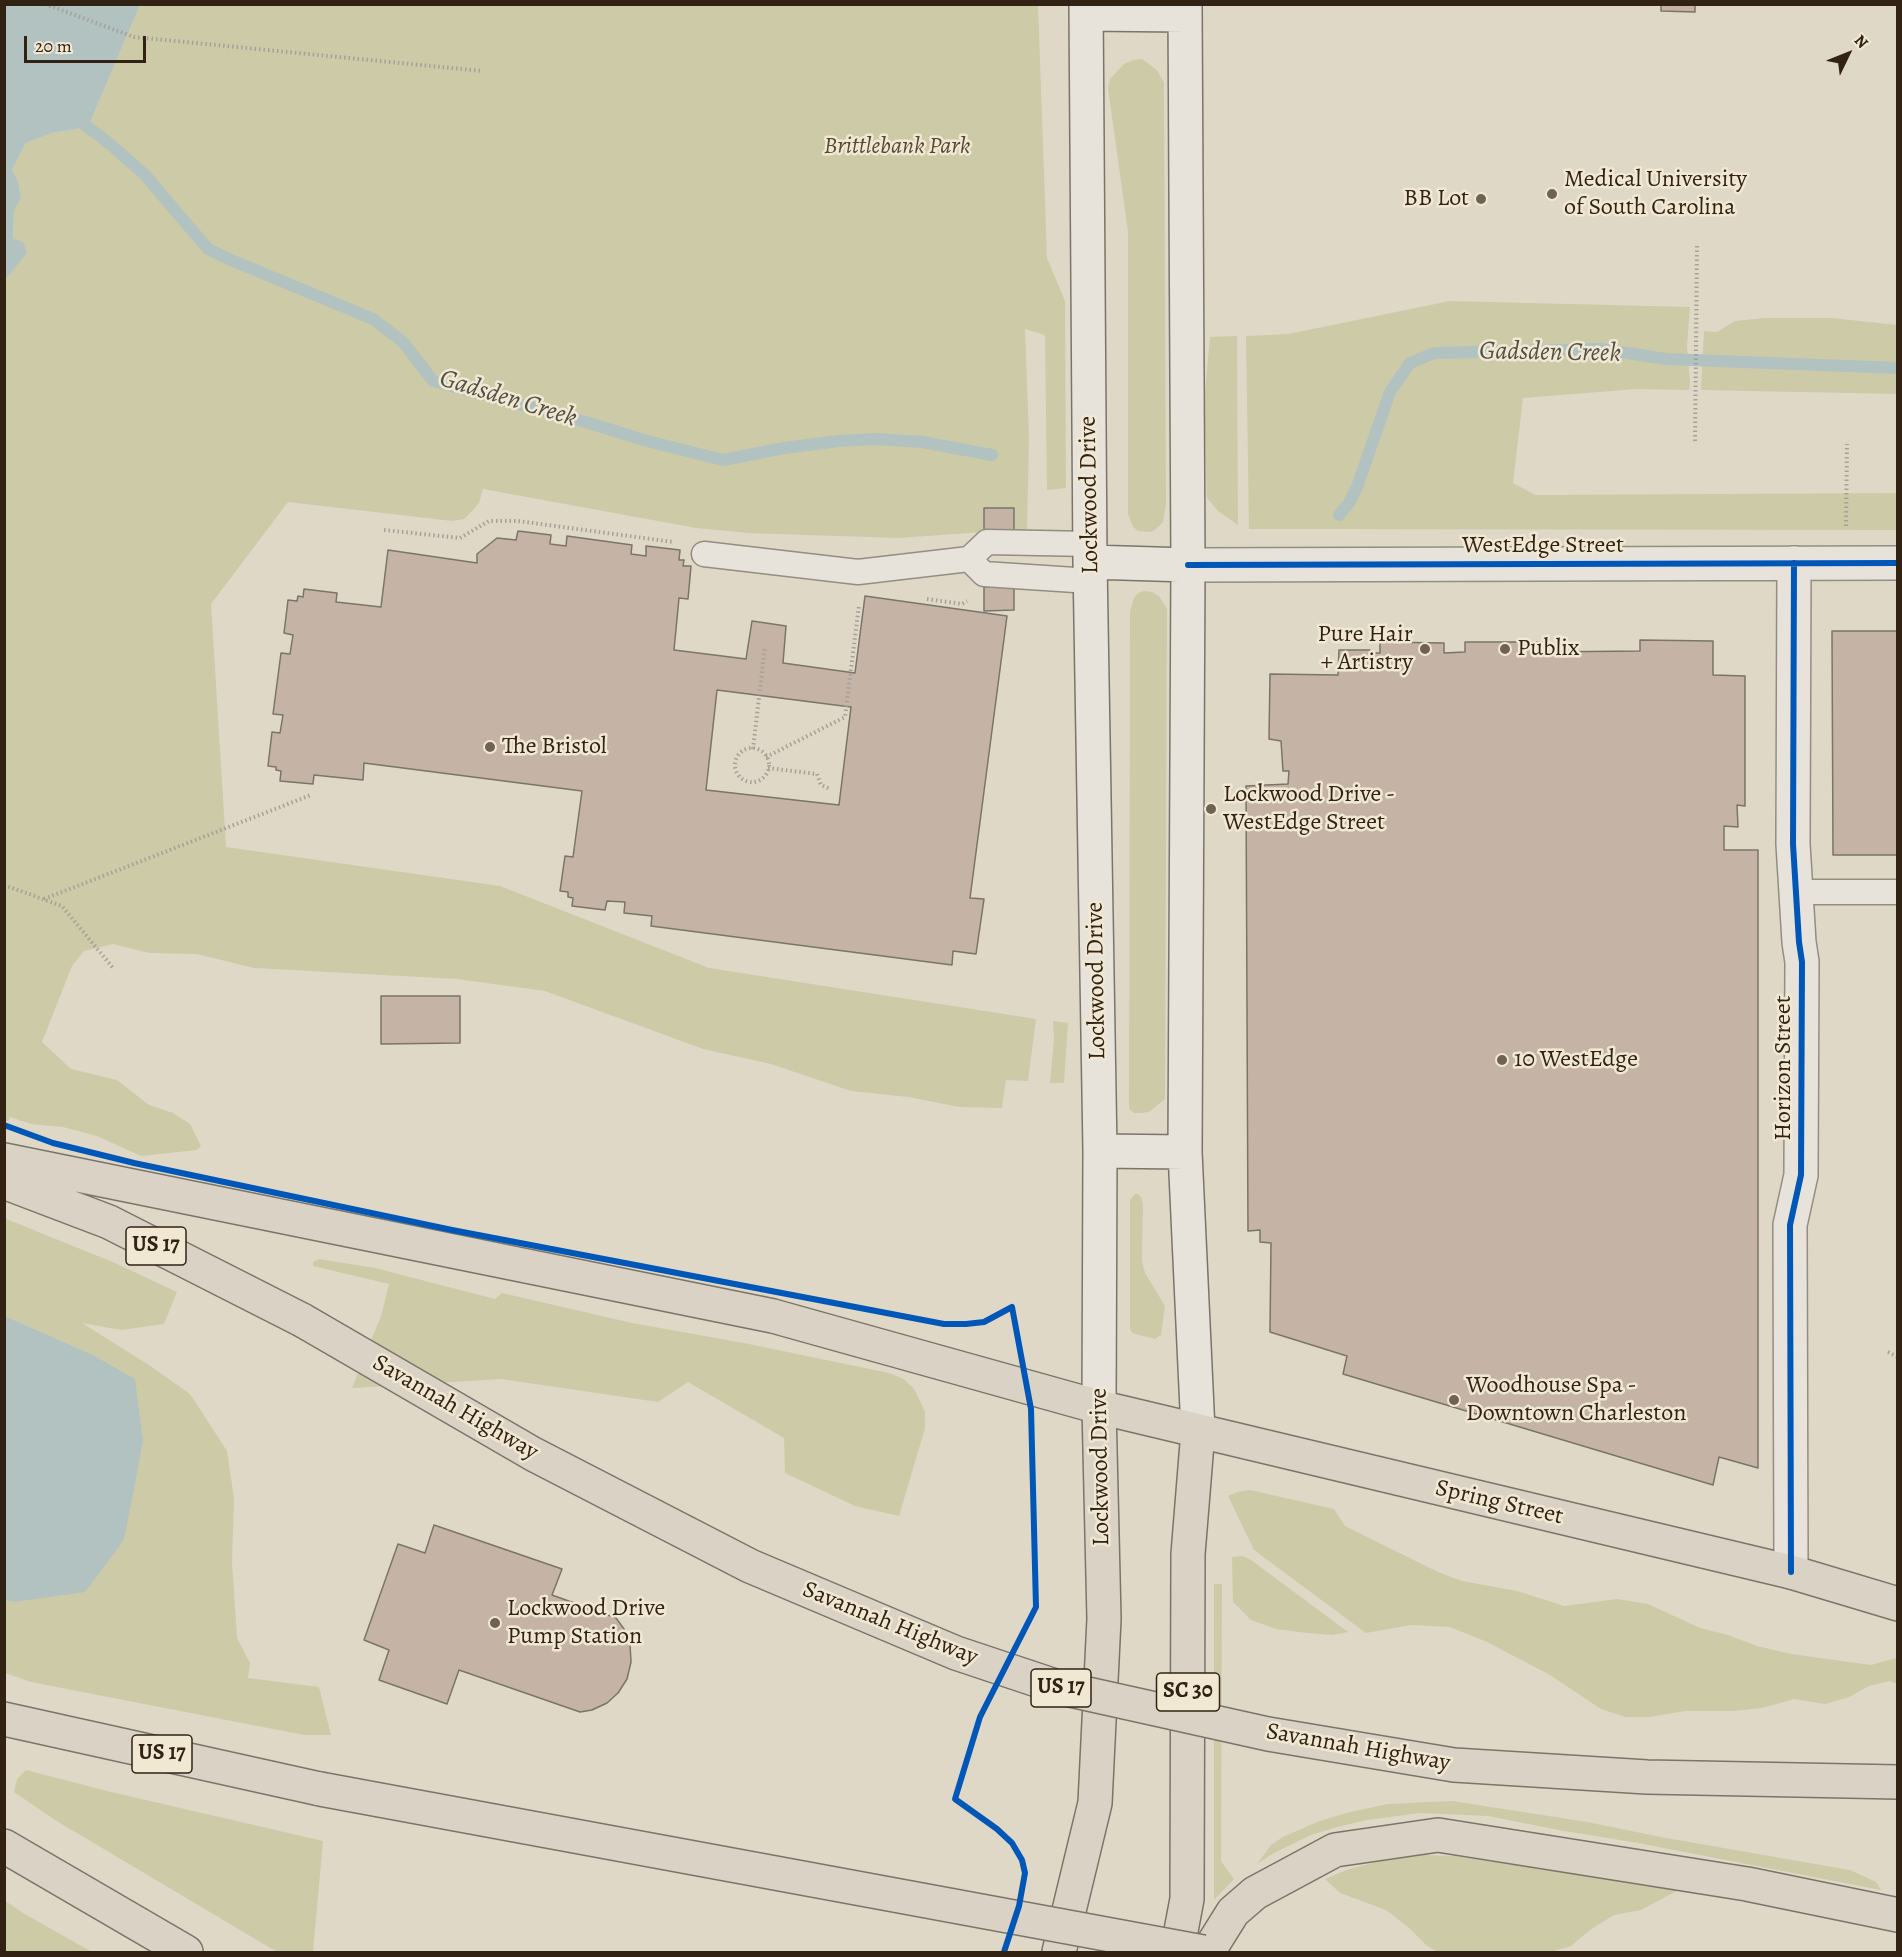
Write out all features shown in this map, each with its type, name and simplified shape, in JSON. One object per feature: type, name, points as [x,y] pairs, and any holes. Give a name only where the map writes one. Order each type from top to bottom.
[{"type":"main road","points":[[1086,9],[1185,10],[1188,565],[1185,1152],[1198,1431]]},
{"type":"main road","name":"Lockwood Drive","points":[[1059,1953],[1095,1803],[1104,1619],[1099,1407],[1100,1151],[1090,563],[1086,9]]},
{"type":"main road","name":"WestEdge Street","points":[[1090,563],[1188,565],[1898,563]]},
{"type":"main road","name":"Horizon Street","points":[[1791,1572],[1790,1225],[1801,1175],[1802,962],[1798,942],[1793,844],[1794,563]]},
{"type":"main road","points":[[1100,1151],[1185,1152]]},
{"type":"main road","name":"Spring Street","points":[[4,1160],[773,1316],[1099,1407],[1791,1572],[1898,1604]]},
{"type":"main road","name":"Savannah Highway","points":[[4,1182],[109,1222],[302,1320],[534,1454],[750,1566],[956,1653],[1061,1688],[1268,1734],[1454,1765],[1647,1778],[1898,1782]]},
{"type":"main road","name":"SC 30","points":[[1177,1953],[1187,1899],[1188,1554],[1198,1431]]},
{"type":"main road","name":"US 17","points":[[4,1719],[320,1789],[1203,1953]]},
{"type":"main road","points":[[1208,1953],[1233,1912],[1255,1893],[1335,1850],[1438,1835],[1747,1884],[1898,1915]]},
{"type":"main road","points":[[4,1846],[186,1953]]},
{"type":"lane","points":[[704,554],[858,572],[969,559],[987,542],[1090,563]]},
{"type":"lane","points":[[969,559],[984,574],[1090,563]]},
{"type":"lane","points":[[1796,892],[1898,892]]},
{"type":"path","points":[[45,4],[134,37],[482,71]]},
{"type":"path","points":[[1695,441],[1697,245]]},
{"type":"path","points":[[1846,563],[1847,444]]},
{"type":"path","points":[[384,530],[459,538],[489,521],[518,521],[686,544],[704,554]]},
{"type":"path","points":[[766,757],[845,717],[860,594]]},
{"type":"path","points":[[922,598],[962,604],[973,598]]},
{"type":"path","points":[[753,749],[765,646]]},
{"type":"path","points":[[758,750],[766,757],[768,768],[764,778],[753,782],[743,780],[739,776],[735,760],[742,752],[758,750]]},
{"type":"path","points":[[768,768],[817,774],[821,785],[830,789]]},
{"type":"path","points":[[44,899],[311,795]]},
{"type":"path","points":[[4,885],[62,906],[113,968]]},
{"type":"path","points":[[1888,1352],[1898,1357]]},
{"type":"green space","name":"Brittlebank Park","points":[[140,5],[1038,5],[1047,258],[1065,301],[1066,488],[1047,490],[1045,335],[1025,329],[1029,438],[1027,529],[898,538],[748,533],[696,528],[483,489],[479,503],[471,512],[464,519],[452,521],[288,502],[211,604],[226,847],[500,886],[709,968],[1036,1019],[1028,1081],[1006,1080],[1002,1108],[959,1107],[908,1097],[851,1091],[771,1064],[703,1049],[545,991],[457,979],[254,968],[197,954],[149,953],[113,944],[84,951],[72,966],[42,1042],[71,1069],[117,1080],[149,1105],[173,1113],[190,1124],[201,1146],[197,1150],[141,1156],[97,1136],[63,1127],[31,1124],[10,1117],[8,1121],[5,1121],[4,280],[27,253],[13,239],[14,211],[21,198],[18,181],[12,170],[26,143],[52,133],[88,127]]},
{"type":"green space","points":[[1142,59],[1157,70],[1164,83],[1166,504],[1163,522],[1150,532],[1138,531],[1133,527],[1128,514],[1128,232],[1108,88],[1110,79],[1124,64]]},
{"type":"green space","points":[[1450,301],[1690,307],[1687,346],[1689,390],[1637,389],[1523,398],[1513,483],[1535,495],[1897,493],[1897,530],[1249,529],[1246,336],[1288,334]]},
{"type":"green space","points":[[1765,318],[1832,318],[1897,325],[1897,394],[1701,390],[1704,331],[1717,332],[1735,321]]},
{"type":"green space","points":[[1237,336],[1238,525],[1218,511],[1207,498],[1204,404],[1210,337]]},
{"type":"green space","points":[[1144,591],[1159,596],[1167,609],[1165,1099],[1149,1112],[1134,1113],[1129,1109],[1130,611],[1134,598],[1138,593]]},
{"type":"green space","points":[[1053,1021],[1068,1023],[1064,1083],[1050,1083],[1054,1039]]},
{"type":"green space","points":[[1135,1194],[1141,1197],[1143,1203],[1142,1261],[1145,1273],[1165,1306],[1161,1335],[1155,1339],[1132,1333],[1130,1329],[1130,1200]]},
{"type":"green space","points":[[4,1218],[115,1263],[177,1292],[164,1324],[121,1330],[82,1323],[190,1394],[227,1451],[234,1498],[232,1562],[237,1638],[250,1663],[248,1678],[319,1687],[331,1735],[304,1735],[31,1682],[5,1673],[5,1600],[14,1602],[134,1486],[143,1442],[91,1354],[5,1316]]},
{"type":"green space","points":[[319,1259],[375,1268],[495,1299],[502,1293],[632,1323],[889,1373],[904,1379],[914,1389],[925,1412],[925,1428],[899,1516],[855,1506],[785,1473],[784,1438],[688,1382],[658,1402],[501,1379],[352,1388],[381,1316],[389,1284],[313,1266],[313,1262]]},
{"type":"green space","points":[[1250,1490],[1334,1509],[1345,1526],[1438,1572],[1462,1581],[1517,1591],[1564,1606],[1617,1599],[1648,1604],[1700,1628],[1791,1654],[1871,1665],[1896,1658],[1897,1684],[1890,1681],[1869,1686],[1849,1697],[1825,1704],[1794,1699],[1762,1708],[1733,1711],[1685,1711],[1649,1717],[1625,1717],[1601,1709],[1550,1675],[1487,1642],[1450,1627],[1411,1625],[1366,1633],[1254,1550],[1228,1496]]},
{"type":"green space","points":[[1243,1556],[1348,1632],[1332,1635],[1307,1633],[1276,1629],[1251,1620],[1233,1602],[1232,1557]]},
{"type":"green space","points":[[1214,1584],[1222,1584],[1221,1861],[1234,1879],[1214,1900]]},
{"type":"green space","points":[[26,1770],[323,1841],[313,1952],[277,1952],[55,1820],[14,1792],[17,1779]]},
{"type":"green space","points":[[1452,1801],[1587,1822],[1850,1870],[1876,1882],[1881,1890],[1488,1816],[1420,1813],[1367,1820],[1311,1835],[1257,1864],[1271,1845],[1317,1822],[1388,1804]]},
{"type":"green space","points":[[1424,1855],[1454,1856],[1680,1889],[1641,1910],[1614,1915],[1590,1930],[1571,1946],[1550,1952],[1438,1952],[1427,1946],[1386,1910],[1340,1893],[1325,1879],[1349,1869],[1381,1861]]},
{"type":"green space","points":[[4,1900],[23,1913],[92,1952],[5,1952]]},
{"type":"shaded area","points":[[5,4],[140,5],[88,127],[52,133],[26,143],[12,170],[18,181],[21,198],[14,211],[13,239],[23,242],[27,253],[5,280]]},
{"type":"shaded area","points":[[5,1316],[91,1354],[135,1379],[143,1442],[124,1540],[85,1592],[14,1602],[5,1600]]},
{"type":"building","points":[[1661,4],[1695,4],[1695,12],[1661,11]]},
{"type":"building","points":[[984,508],[1014,508],[1014,531],[984,531]]},
{"type":"building","name":"The Bristol","points":[[518,531],[551,535],[550,544],[566,546],[567,536],[632,545],[631,554],[646,556],[646,546],[680,550],[679,560],[684,560],[683,566],[691,566],[688,599],[679,598],[674,650],[746,659],[752,621],[786,626],[783,663],[855,673],[865,596],[1007,616],[970,898],[984,899],[976,954],[953,951],[952,965],[651,926],[652,916],[624,913],[625,902],[607,901],[605,910],[572,906],[573,898],[568,897],[568,892],[560,891],[565,856],[573,857],[582,791],[364,763],[363,780],[314,775],[313,784],[280,781],[281,771],[276,770],[276,767],[268,766],[272,732],[280,733],[283,715],[273,714],[281,653],[290,654],[293,635],[284,633],[288,600],[297,601],[298,596],[303,597],[304,589],[337,593],[336,602],[381,607],[388,550],[477,563],[477,554],[497,538],[516,540]],"holes":[[[717,690],[851,707],[839,805],[706,790]]]},
{"type":"building","points":[[984,587],[1014,587],[1014,610],[984,611]]},
{"type":"building","points":[[1832,631],[1898,631],[1898,855],[1833,855]]},
{"type":"building","name":"10 WestEdge","points":[[1640,640],[1713,641],[1713,675],[1745,676],[1745,806],[1737,805],[1738,827],[1724,826],[1724,850],[1758,850],[1758,1468],[1719,1457],[1713,1485],[1343,1374],[1347,1356],[1270,1332],[1271,1243],[1260,1242],[1260,1230],[1248,1231],[1246,786],[1288,784],[1289,771],[1283,771],[1281,741],[1269,739],[1270,674],[1338,675],[1339,650],[1370,650],[1370,653],[1380,653],[1380,642],[1444,643],[1444,653],[1465,652],[1465,642],[1542,642],[1542,652],[1640,651]]},
{"type":"building","points":[[381,996],[460,996],[460,1043],[381,1044]]},
{"type":"building","name":"Lockwood Drive Pump Station","points":[[434,1525],[562,1569],[552,1595],[616,1618],[624,1629],[630,1644],[631,1662],[627,1679],[618,1693],[607,1703],[592,1710],[580,1712],[459,1670],[447,1704],[379,1680],[389,1650],[364,1640],[398,1544],[425,1553]]},
{"type":"waterway","name":"Gadsden Creek","points":[[76,118],[145,175],[208,249],[373,319],[403,342],[433,381],[723,460],[784,448],[876,439],[922,442],[992,455]]},
{"type":"waterway","name":"Gadsden Creek","points":[[1339,515],[1349,503],[1357,487],[1390,392],[1410,363],[1434,353],[1601,349],[1666,359],[1898,368]]},
{"type":"cycle path","points":[[1791,1572],[1790,1225],[1801,1175],[1802,962],[1793,844],[1794,563]]},
{"type":"cycle path","points":[[1188,565],[1898,563]]},
{"type":"cycle path","points":[[4,1125],[53,1143],[134,1163],[452,1230],[944,1324],[984,1322],[1012,1307],[1031,1409],[1036,1607],[980,1717],[955,1799],[997,1829],[1012,1843],[1022,1860],[1025,1873],[1019,1906],[1004,1952]]},
{"type":"place","name":"Medical University of South Carolina","points":[[1552,194]]},
{"type":"place","name":"BB Lot","points":[[1481,199]]},
{"type":"place","name":"Pure Hair + Artistry","points":[[1425,649]]},
{"type":"place","name":"Publix","points":[[1505,649]]},
{"type":"place","name":"The Bristol","points":[[490,747]]},
{"type":"place","name":"Lockwood Drive - WestEdge Street","points":[[1211,809]]},
{"type":"place","name":"10 WestEdge","points":[[1502,1060]]},
{"type":"place","name":"Woodhouse Spa - Downtown Charleston","points":[[1454,1400]]},
{"type":"place","name":"Lockwood Drive Pump Station","points":[[495,1623]]}]
